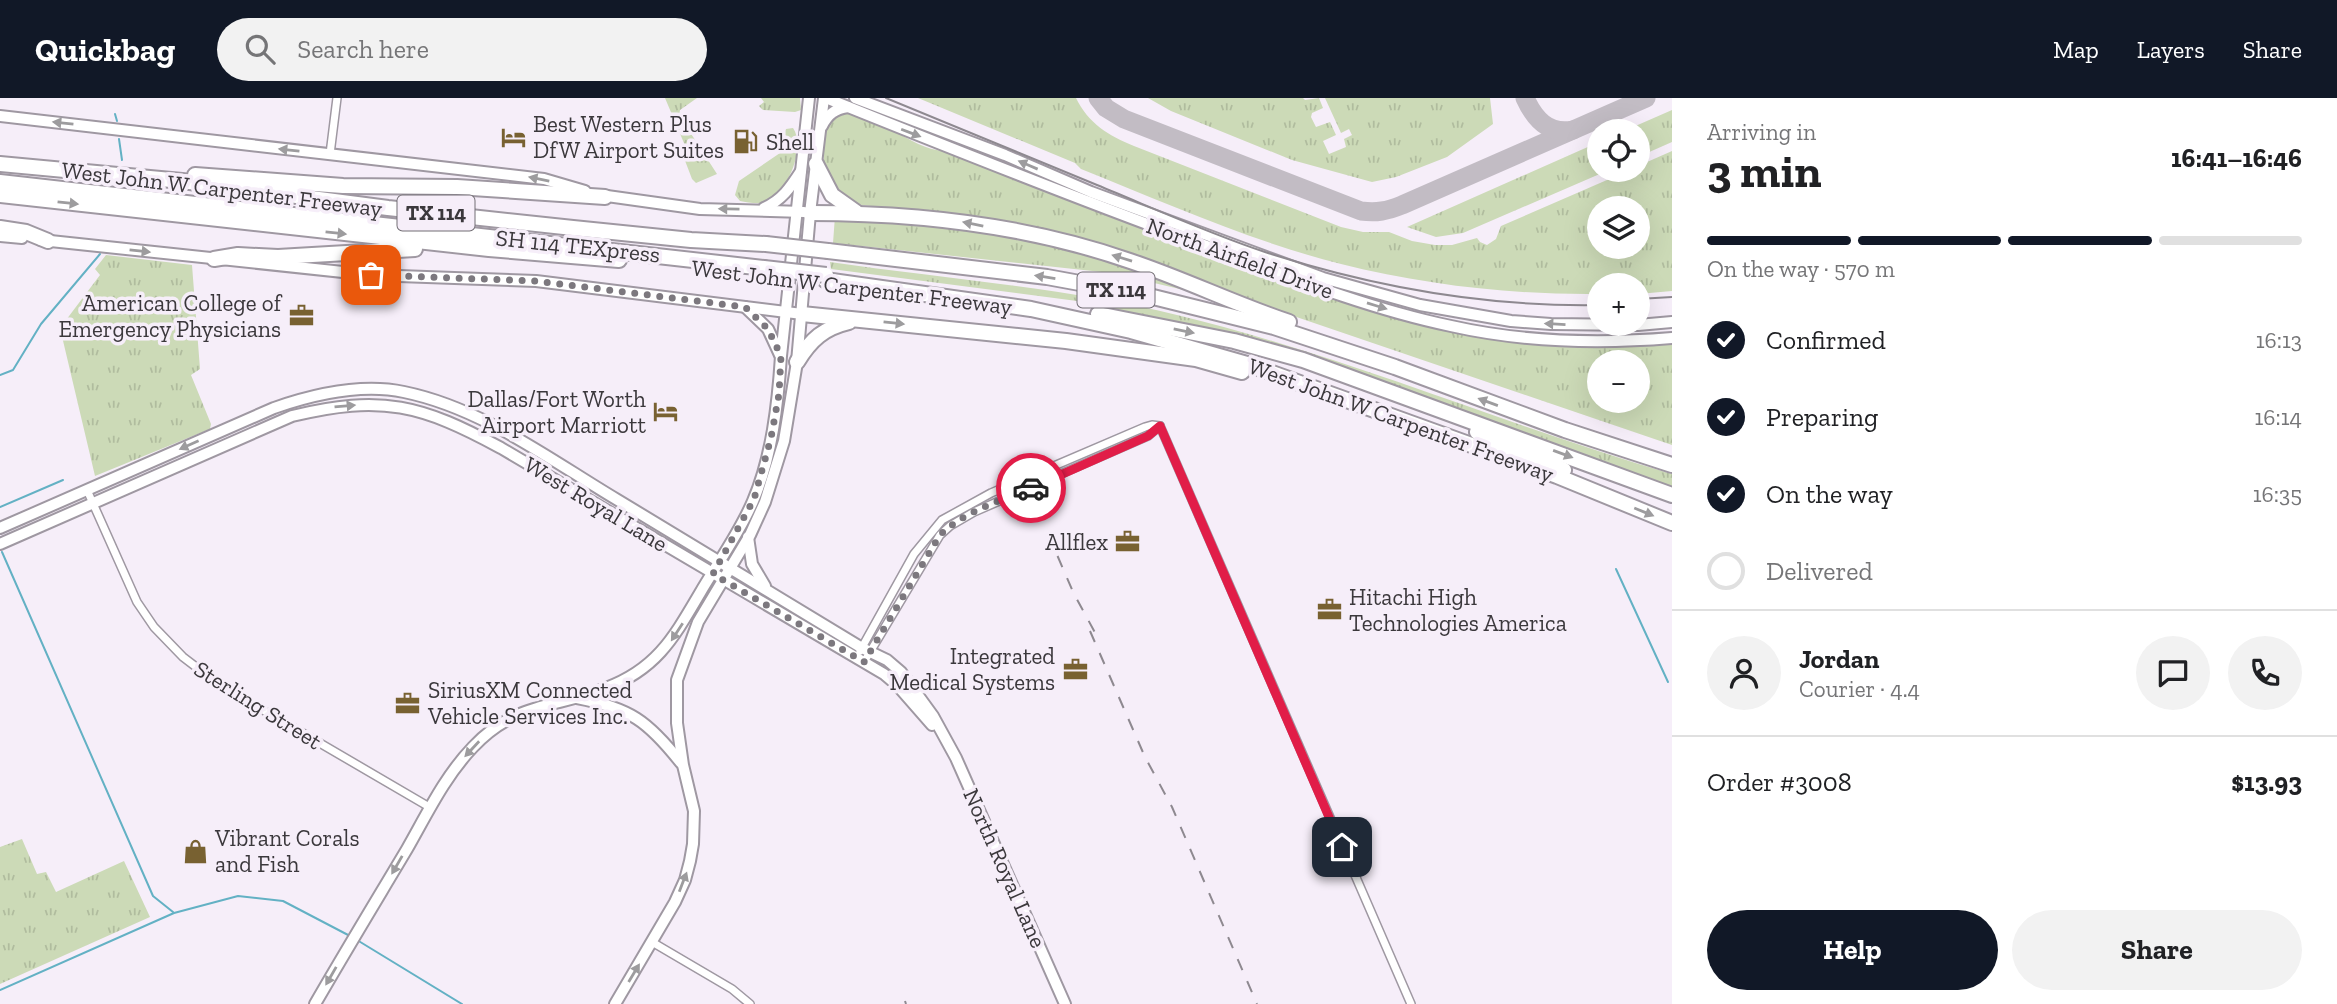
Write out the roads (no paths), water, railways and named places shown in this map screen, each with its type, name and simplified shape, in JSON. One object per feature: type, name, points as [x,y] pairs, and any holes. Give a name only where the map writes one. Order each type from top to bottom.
[{"type":"highway","name":"West John W Carpenter Freeway","points":[[0,164],[181,181],[414,211],[678,239],[766,244],[1035,275],[1145,295],[1274,327],[1395,367],[1565,430],[1672,464]]},
{"type":"highway","points":[[809,166],[832,195],[857,213]]},
{"type":"highway","points":[[181,181],[197,174],[343,186],[471,187],[605,197]]},
{"type":"highway","name":"SH 114 TEXpress","points":[[0,182],[764,271]]},
{"type":"highway","name":"West John W Carpenter Freeway","points":[[0,195],[489,250],[764,271],[1044,312],[1142,334],[1247,363],[1544,471],[1672,523]]},
{"type":"highway","points":[[804,212],[951,220],[1083,246],[1128,260],[1277,318],[1376,351],[1395,367]]},
{"type":"highway","points":[[0,228],[26,232],[48,241]]},
{"type":"highway","points":[[214,259],[238,255],[278,257],[411,248],[472,255],[489,250]]},
{"type":"highway","points":[[826,278],[1007,297],[1234,341],[1303,360],[1672,495]]},
{"type":"highway","points":[[802,314],[1066,341],[1196,359],[1244,373],[1291,379]]},
{"type":"highway","points":[[797,362],[807,345],[824,331],[861,319]]},
{"type":"highway","points":[[1407,397],[1414,403],[1472,430],[1557,466],[1617,500]]},
{"type":"main road","points":[[315,1004],[430,808],[459,764],[491,731],[536,706],[607,688],[648,666],[677,633],[725,565],[754,499],[779,394],[785,312],[804,212],[809,166],[810,98]]},
{"type":"main road","points":[[760,210],[776,202],[809,166],[825,98]]},
{"type":"main road","name":"North Airfield Drive","points":[[825,98],[852,103],[1004,155],[1091,192],[1323,278],[1420,305],[1474,315],[1551,324],[1638,325],[1672,322]]},
{"type":"main road","points":[[820,128],[833,111],[852,103]]},
{"type":"main road","name":"North Airfield Drive","points":[[852,103],[1085,201],[1326,290],[1400,313],[1502,335],[1599,340],[1672,338]]},
{"type":"main road","name":"West John W Carpenter Freeway","points":[[0,116],[544,179],[605,197],[700,209],[804,212]]},
{"type":"main road","points":[[725,565],[748,537],[765,502],[785,432],[802,314],[804,212]]},
{"type":"main road","name":"West John W Carpenter Freeway","points":[[0,236],[371,275],[536,281],[802,314]]},
{"type":"main road","points":[[745,307],[768,329],[781,356]]},
{"type":"main road","name":"West Royal Lane","points":[[0,528],[303,398],[356,390],[401,391],[457,408],[538,452],[725,565]]},
{"type":"main road","points":[[380,390],[380,405]]},
{"type":"main road","name":"West Royal Lane","points":[[0,544],[292,416],[334,407],[380,405],[430,413],[477,435],[718,577],[863,655]]},
{"type":"main road","points":[[772,430],[785,432]]},
{"type":"main road","points":[[219,432],[225,446]]},
{"type":"main road","points":[[530,465],[538,452]]},
{"type":"main road","points":[[748,537],[752,564],[769,591]]},
{"type":"main road","name":"North Royal Lane","points":[[725,565],[769,591],[863,655],[897,685],[942,734],[956,758],[1065,1004]]},
{"type":"main road","points":[[615,1004],[652,943],[685,880],[693,845],[694,811],[677,723],[677,680],[718,577]]},
{"type":"main road","points":[[575,697],[610,705],[635,715],[655,731],[683,765]]},
{"type":"street","points":[[330,154],[337,98]]},
{"type":"street","points":[[863,655],[928,552],[950,526],[974,512],[1148,436],[1160,426],[1411,1004]]},
{"type":"street","name":"Sterling Street","points":[[87,490],[137,602],[154,627],[183,657],[217,683],[430,808]]},
{"type":"street","points":[[652,943],[732,989],[750,1004]]},
{"type":"waterway","points":[[115,114],[117,121]]},
{"type":"waterway","points":[[119,139],[122,160]]},
{"type":"waterway","points":[[0,375],[13,370],[41,324],[100,254]]},
{"type":"waterway","points":[[0,507],[63,480]]},
{"type":"waterway","points":[[2,552],[153,896],[173,912]]},
{"type":"waterway","points":[[1616,569],[1668,682]]},
{"type":"waterway","points":[[0,990],[174,913],[238,896],[283,901],[350,936]]},
{"type":"waterway","points":[[357,940],[462,1004]]},
{"type":"tram line","points":[[886,98],[1202,229],[1265,252],[1388,285],[1430,292],[1515,302],[1587,305]]},
{"type":"tram line","points":[[1650,298],[1672,297]]},
{"type":"railway","points":[[1048,534],[1074,594],[1098,638]]},
{"type":"railway","points":[[1090,631],[1145,757],[1172,807],[1257,1004]]},
{"type":"place","name":"Best Western Plus DfW Airport Suites","points":[[513,137]]},
{"type":"place","name":"Shell","points":[[746,142]]},
{"type":"place","name":"American College of Emergency Physicians","points":[[301,316]]},
{"type":"place","name":"Dallas/Fort Worth Airport Marriott","points":[[666,412]]},
{"type":"place","name":"Allflex","points":[[1128,542]]},
{"type":"place","name":"Hitachi High Technologies America","points":[[1329,610]]},
{"type":"place","name":"Integrated Medical Systems","points":[[1075,669]]},
{"type":"place","name":"SiriusXM Connected Vehicle Services Inc.","points":[[408,703]]},
{"type":"place","name":"Vibrant Corals and Fish","points":[[195,851]]}]
